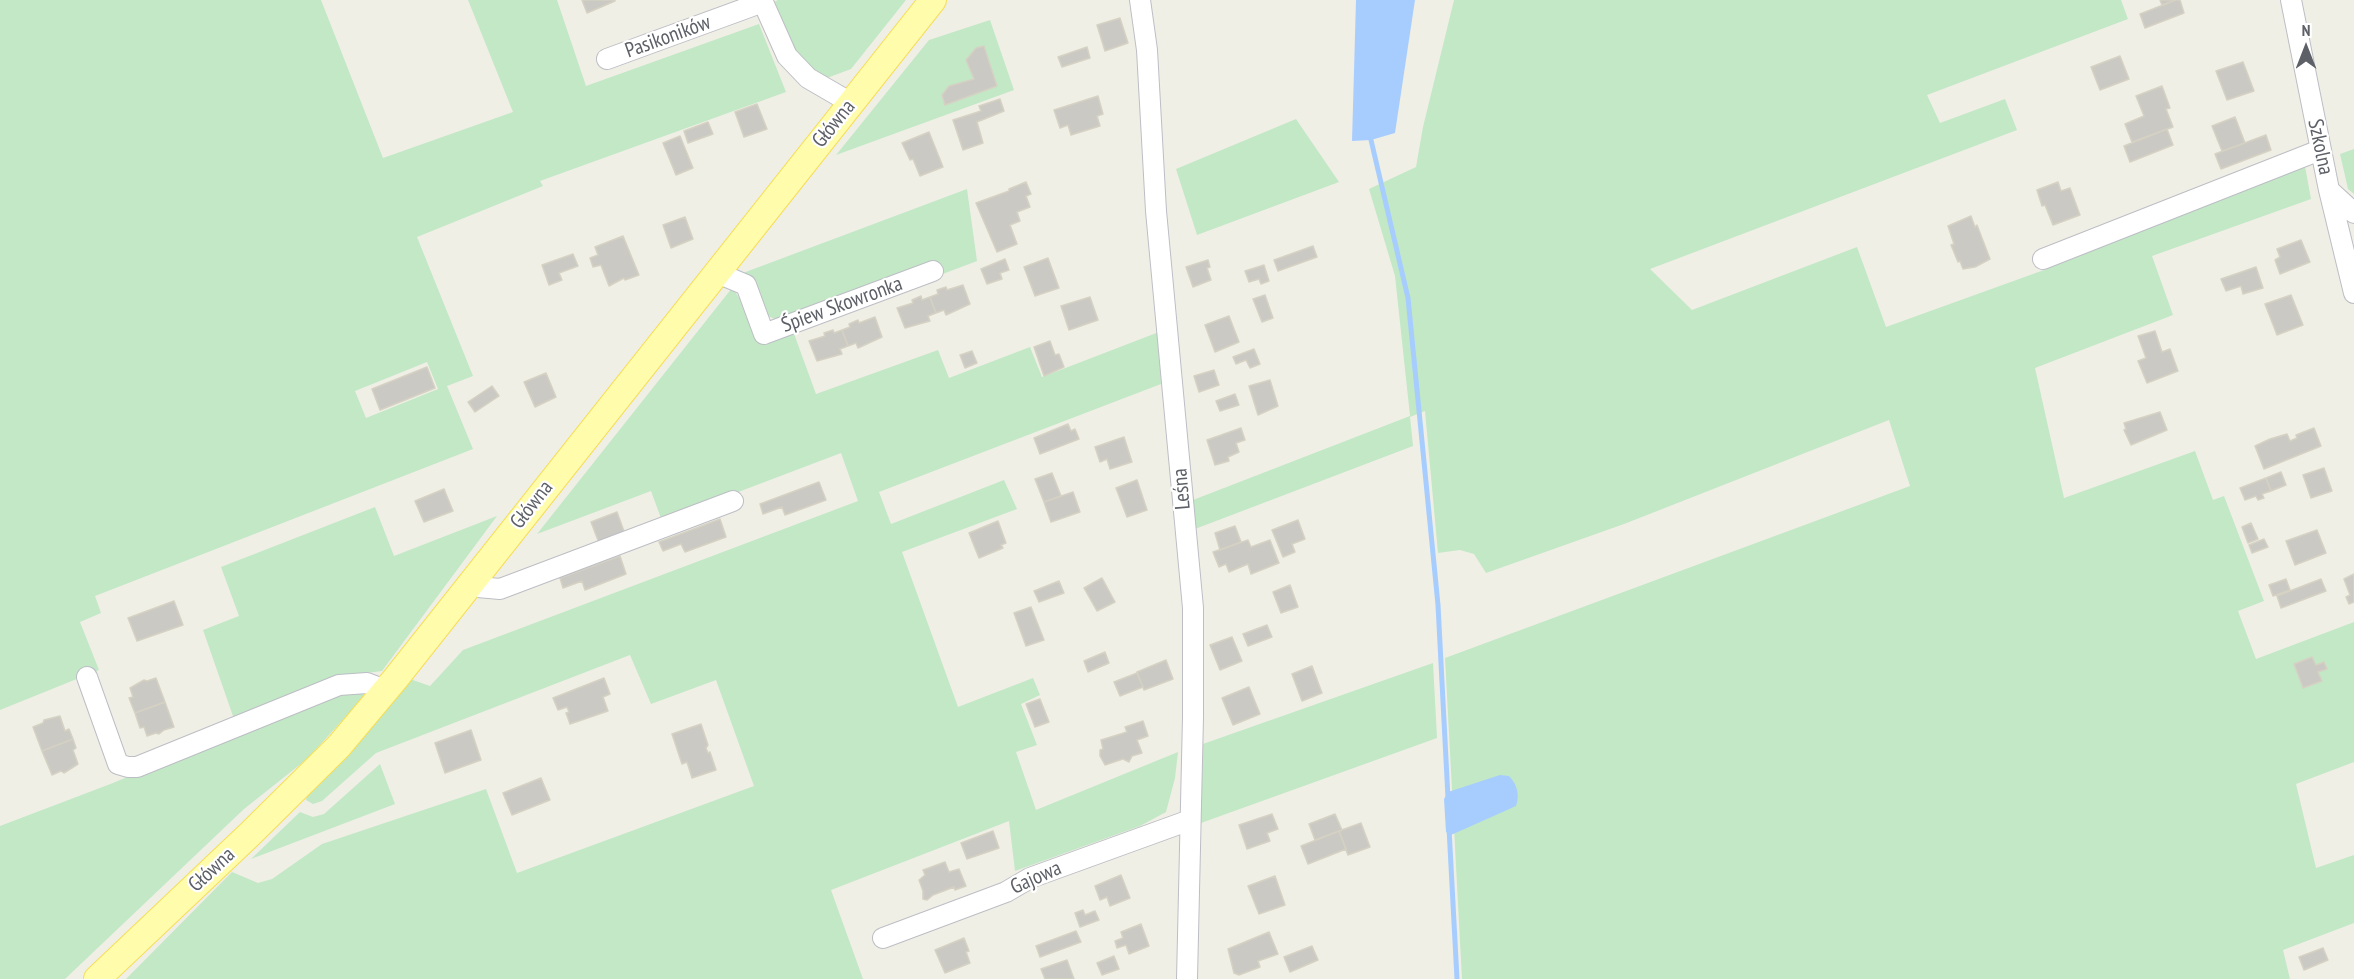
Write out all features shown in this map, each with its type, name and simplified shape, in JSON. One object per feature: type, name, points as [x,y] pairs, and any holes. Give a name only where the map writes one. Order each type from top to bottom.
[{"type":"main road","name":"Główna","points":[[97,979],[339,746],[933,0]]},
{"type":"street","name":"Leśna","points":[[1140,0],[1147,50],[1156,211],[1193,608],[1187,979]]},
{"type":"street","name":"Szkolna","points":[[2291,0],[2320,150],[2354,293]]},
{"type":"street","points":[[763,1],[787,56],[808,78],[851,103]]},
{"type":"street","name":"Pasikoników","points":[[606,59],[763,1]]},
{"type":"street","points":[[2043,259],[2320,150]]},
{"type":"street","points":[[2329,189],[2354,213]]},
{"type":"street","name":"Śpiew Skowronka","points":[[716,272],[746,285],[764,334],[933,271]]},
{"type":"street","points":[[467,586],[500,589],[733,501]]},
{"type":"street","points":[[87,677],[118,764],[128,767],[137,767],[339,685],[367,683],[385,690]]},
{"type":"street","name":"Gajowa","points":[[883,938],[1006,892],[1030,878],[1190,820]]},
{"type":"green space","points":[[0,0],[321,0],[383,158],[513,112],[468,0],[557,0],[586,86],[759,24],[786,92],[540,181],[543,186],[417,237],[473,376],[447,386],[473,449],[95,596],[101,613],[80,622],[99,670],[0,710]],"holes":[[[427,362],[438,389],[366,418],[355,391]]]},
{"type":"green space","points":[[778,0],[906,0],[851,69],[819,81],[795,49],[774,2]]},
{"type":"green space","points":[[1454,0],[2121,0],[2128,19],[1927,95],[1940,123],[2005,99],[2017,130],[1650,269],[1692,310],[1857,247],[1886,327],[2044,270],[2305,166],[2311,199],[2152,256],[2173,315],[2035,368],[2064,498],[2195,451],[2213,500],[2224,496],[2264,601],[2238,611],[2256,659],[2354,622],[2354,762],[2296,784],[2316,868],[2354,855],[2354,923],[2283,950],[2290,979],[1462,979],[1445,658],[1910,486],[1889,420],[1624,524],[1486,573],[1474,554],[1460,550],[1438,553],[1425,411],[1410,417],[1413,446],[1195,529],[1193,500],[1410,416],[1395,276],[1369,189],[1416,167],[1423,127]]},
{"type":"green space","points":[[990,20],[1014,90],[836,155],[929,40]]},
{"type":"green space","points":[[1296,119],[1339,182],[1197,235],[1176,169]]},
{"type":"green space","points":[[2354,149],[2354,194],[2348,189],[2340,154]]},
{"type":"green space","points":[[967,189],[977,261],[940,275],[779,321],[768,316],[752,284],[743,273]]},
{"type":"green space","points":[[732,288],[741,300],[760,342],[793,331],[816,394],[938,350],[949,378],[1030,347],[1042,377],[1159,332],[1161,384],[879,492],[891,524],[1004,480],[1017,509],[902,552],[958,707],[1033,678],[1040,695],[1021,704],[1037,745],[1016,752],[1036,810],[1178,752],[1175,778],[1166,812],[1140,826],[1015,871],[1009,821],[831,890],[863,979],[126,979],[232,872],[258,883],[272,879],[322,844],[486,789],[517,873],[754,786],[716,680],[651,704],[630,655],[376,753],[322,801],[313,804],[306,800],[308,792],[396,698],[410,679],[430,686],[463,650],[858,501],[841,453],[662,521],[651,491],[537,534]]},
{"type":"green space","points":[[375,507],[394,556],[497,516],[382,671],[343,676],[234,719],[203,630],[239,616],[221,567]]},
{"type":"green space","points":[[1433,663],[1437,738],[1201,823],[1200,745]]},
{"type":"green space","points":[[364,692],[363,698],[307,759],[244,809],[65,979],[0,979],[0,826],[113,783],[319,696]]},
{"type":"green space","points":[[380,764],[395,804],[251,859],[300,812],[313,817],[324,814]]},
{"type":"water","points":[[1356,0],[1415,0],[1395,133],[1371,140],[1352,141]]},
{"type":"water","points":[[1500,775],[1509,776],[1514,783],[1518,794],[1516,806],[1451,835],[1446,832],[1444,799],[1448,792]]},
{"type":"building","points":[[582,0],[615,0],[615,1],[587,13]]},
{"type":"building","points":[[2160,0],[2176,0],[2162,5]]},
{"type":"building","points":[[2180,0],[2184,13],[2145,28],[2140,14]]},
{"type":"building","points":[[1120,18],[1128,43],[1105,51],[1097,25]]},
{"type":"building","points":[[984,46],[997,86],[945,105],[942,95],[949,86],[974,79],[966,60],[976,48]]},
{"type":"building","points":[[1087,47],[1090,58],[1062,67],[1058,57]]},
{"type":"building","points":[[2120,56],[2129,79],[2100,90],[2091,67]]},
{"type":"building","points":[[2243,62],[2254,91],[2227,100],[2216,71]]},
{"type":"building","points":[[2162,86],[2170,108],[2166,109],[2173,127],[2132,142],[2125,124],[2144,116],[2136,96]]},
{"type":"building","points":[[1098,96],[1103,114],[1097,116],[1100,126],[1071,135],[1068,125],[1060,128],[1054,110]]},
{"type":"building","points":[[1000,99],[1004,111],[977,122],[983,143],[963,150],[953,120],[981,111],[979,106]]},
{"type":"building","points":[[757,104],[767,129],[744,137],[735,112]]},
{"type":"building","points":[[2235,117],[2245,143],[2222,151],[2212,126]]},
{"type":"building","points":[[708,122],[713,134],[688,143],[684,131]]},
{"type":"building","points":[[2167,129],[2173,145],[2130,162],[2124,146]]},
{"type":"building","points":[[929,132],[943,167],[920,176],[913,159],[910,160],[902,143]]},
{"type":"building","points":[[2266,135],[2271,150],[2221,169],[2215,154]]},
{"type":"building","points":[[680,136],[693,168],[676,175],[663,143]]},
{"type":"building","points":[[1026,182],[1031,194],[1026,196],[1030,207],[1017,212],[1020,221],[1010,225],[1017,244],[997,252],[976,203]]},
{"type":"building","points":[[2058,182],[2061,191],[2070,188],[2080,215],[2053,225],[2045,205],[2042,206],[2037,190]]},
{"type":"building","points":[[1971,216],[1975,227],[1977,225],[1990,259],[1975,267],[1963,269],[1951,245],[1954,244],[1948,226]]},
{"type":"building","points":[[685,217],[693,239],[671,248],[663,225]]},
{"type":"building","points":[[623,236],[639,275],[625,280],[624,278],[609,286],[601,265],[593,267],[590,258],[598,255],[595,247]]},
{"type":"building","points":[[2301,240],[2310,262],[2280,274],[2275,260],[2280,257],[2277,249]]},
{"type":"building","points":[[1313,246],[1317,257],[1278,271],[1274,260]]},
{"type":"building","points":[[573,254],[578,266],[559,273],[562,280],[549,285],[542,265]]},
{"type":"building","points":[[1048,258],[1059,288],[1035,296],[1024,267]]},
{"type":"building","points":[[1005,259],[1009,270],[1000,273],[1002,279],[987,284],[981,269]]},
{"type":"building","points":[[1208,260],[1210,267],[1207,268],[1211,280],[1193,287],[1186,267]]},
{"type":"building","points":[[1264,265],[1269,281],[1261,284],[1259,279],[1249,282],[1245,271]]},
{"type":"building","points":[[2256,267],[2263,288],[2243,294],[2241,286],[2226,291],[2221,279]]},
{"type":"building","points":[[963,285],[970,304],[946,315],[944,310],[936,313],[930,297],[938,294],[937,290],[946,287],[947,290]]},
{"type":"building","points":[[1265,295],[1273,318],[1262,322],[1253,299]]},
{"type":"building","points":[[2291,295],[2303,325],[2277,335],[2265,304]]},
{"type":"building","points":[[921,296],[922,300],[930,297],[936,313],[928,316],[930,321],[905,328],[897,308],[913,303],[912,300]]},
{"type":"building","points":[[1090,297],[1098,320],[1069,330],[1061,306]]},
{"type":"building","points":[[1229,316],[1239,342],[1215,352],[1205,325]]},
{"type":"building","points":[[875,317],[882,337],[858,348],[856,343],[848,346],[842,330],[858,320],[859,323]]},
{"type":"building","points":[[833,330],[834,333],[842,330],[848,346],[840,349],[842,354],[817,361],[809,341],[825,336],[824,333]]},
{"type":"building","points":[[2155,331],[2162,352],[2170,349],[2178,371],[2147,383],[2138,361],[2146,358],[2138,336]]},
{"type":"building","points":[[1050,341],[1055,355],[1059,354],[1064,367],[1044,376],[1034,347]]},
{"type":"building","points":[[1254,349],[1260,364],[1250,368],[1246,360],[1236,364],[1233,357]]},
{"type":"building","points":[[972,351],[977,363],[965,368],[960,355]]},
{"type":"building","points":[[427,367],[435,388],[380,410],[372,389]]},
{"type":"building","points":[[1214,370],[1219,385],[1199,392],[1194,376]]},
{"type":"building","points":[[546,373],[556,397],[535,407],[524,382]]},
{"type":"building","points":[[1270,380],[1278,406],[1258,415],[1249,386]]},
{"type":"building","points":[[492,386],[499,396],[475,412],[468,402]]},
{"type":"building","points":[[1235,394],[1239,405],[1220,411],[1216,401]]},
{"type":"building","points":[[2160,412],[2167,430],[2131,445],[2124,430],[2126,429],[2124,423]]},
{"type":"building","points":[[1068,424],[1071,431],[1075,429],[1079,439],[1040,454],[1034,438]]},
{"type":"building","points":[[1241,428],[1245,440],[1236,443],[1239,452],[1228,457],[1229,461],[1215,465],[1207,440]]},
{"type":"building","points":[[2314,428],[2321,446],[2264,469],[2255,446],[2287,434],[2290,441],[2297,438],[2296,435]]},
{"type":"building","points":[[1124,437],[1132,462],[1110,469],[1107,459],[1100,462],[1095,447]]},
{"type":"building","points":[[2324,468],[2332,491],[2311,498],[2303,475]]},
{"type":"building","points":[[2281,472],[2286,485],[2271,491],[2266,478]]},
{"type":"building","points":[[1052,473],[1061,496],[1044,502],[1035,479]]},
{"type":"building","points":[[2266,478],[2271,491],[2262,494],[2264,498],[2258,500],[2256,496],[2245,500],[2240,488]]},
{"type":"building","points":[[1137,480],[1147,510],[1127,517],[1116,488]]},
{"type":"building","points":[[819,482],[826,500],[785,515],[782,507],[763,514],[760,504]]},
{"type":"building","points":[[444,489],[453,511],[424,522],[415,501]]},
{"type":"building","points":[[1073,492],[1080,512],[1051,522],[1044,502]]},
{"type":"building","points":[[617,512],[625,534],[599,543],[591,522]]},
{"type":"building","points":[[720,519],[726,537],[685,552],[681,544],[663,551],[659,542]]},
{"type":"building","points":[[1298,520],[1305,539],[1292,544],[1295,552],[1283,557],[1272,530]]},
{"type":"building","points":[[998,521],[1006,543],[1001,545],[1003,548],[979,558],[969,533]]},
{"type":"building","points":[[2251,523],[2258,539],[2248,543],[2242,527]]},
{"type":"building","points":[[1235,526],[1241,542],[1220,550],[1215,533]]},
{"type":"building","points":[[2317,530],[2326,553],[2295,565],[2286,541]]},
{"type":"building","points":[[2264,539],[2268,547],[2252,553],[2249,545]]},
{"type":"building","points":[[1248,540],[1251,547],[1270,540],[1279,563],[1251,574],[1248,564],[1229,572],[1226,564],[1219,567],[1213,552]]},
{"type":"building","points":[[620,556],[626,574],[585,590],[582,581],[563,588],[560,578]]},
{"type":"building","points":[[2354,574],[2354,602],[2349,604],[2346,597],[2350,595],[2344,579]]},
{"type":"building","points":[[1102,578],[1115,602],[1097,611],[1084,588]]},
{"type":"building","points":[[2286,579],[2290,590],[2273,596],[2269,585]]},
{"type":"building","points":[[2321,579],[2326,591],[2281,608],[2277,596]]},
{"type":"building","points":[[1059,581],[1064,593],[1039,602],[1034,591]]},
{"type":"building","points":[[1290,585],[1298,607],[1281,613],[1273,592]]},
{"type":"building","points":[[174,601],[183,625],[137,641],[128,618]]},
{"type":"building","points":[[1031,607],[1044,640],[1026,646],[1014,613]]},
{"type":"building","points":[[1267,625],[1272,637],[1248,646],[1243,634]]},
{"type":"building","points":[[1232,637],[1242,661],[1220,670],[1210,645]]},
{"type":"building","points":[[1105,652],[1109,663],[1088,672],[1084,661]]},
{"type":"building","points":[[2312,657],[2316,665],[2324,662],[2327,669],[2318,672],[2322,681],[2303,688],[2294,664]]},
{"type":"building","points":[[1166,660],[1173,679],[1144,690],[1137,672]]},
{"type":"building","points":[[1312,666],[1322,693],[1302,701],[1292,674]]},
{"type":"building","points":[[1137,673],[1143,687],[1120,696],[1114,682]]},
{"type":"building","points":[[156,678],[165,702],[135,713],[129,698],[133,697],[130,688],[144,680]]},
{"type":"building","points":[[604,678],[610,694],[603,697],[608,711],[570,724],[566,713],[569,712],[567,707],[558,710],[553,698]]},
{"type":"building","points":[[1249,687],[1260,714],[1233,725],[1222,698]]},
{"type":"building","points":[[1040,699],[1049,722],[1035,727],[1026,704]]},
{"type":"building","points":[[165,702],[174,727],[159,734],[147,736],[144,727],[140,728],[135,713]]},
{"type":"building","points":[[60,716],[65,731],[69,729],[73,739],[42,751],[33,727],[43,723],[44,720]]},
{"type":"building","points":[[1143,721],[1148,736],[1137,740],[1142,753],[1132,756],[1129,762],[1123,759],[1105,765],[1100,756],[1100,750],[1103,749],[1101,740],[1127,732],[1125,727]]},
{"type":"building","points":[[701,724],[708,745],[706,748],[708,753],[710,752],[716,770],[692,778],[687,762],[682,764],[672,734]]},
{"type":"building","points":[[471,730],[481,760],[445,773],[435,743]]},
{"type":"building","points":[[73,739],[76,748],[73,750],[78,764],[64,773],[61,771],[52,775],[42,751]]},
{"type":"building","points":[[541,778],[550,800],[512,815],[503,793]]},
{"type":"building","points":[[1272,814],[1278,829],[1267,833],[1270,841],[1247,849],[1239,825]]},
{"type":"building","points":[[1335,814],[1342,830],[1315,840],[1309,824]]},
{"type":"building","points":[[1361,823],[1370,847],[1348,855],[1339,831]]},
{"type":"building","points":[[993,831],[999,848],[967,859],[961,843]]},
{"type":"building","points":[[1339,831],[1346,849],[1308,864],[1301,846]]},
{"type":"building","points":[[945,862],[949,872],[959,869],[966,886],[955,890],[954,887],[933,895],[927,900],[923,899],[919,880],[925,875],[923,870]]},
{"type":"building","points":[[1121,875],[1130,898],[1110,906],[1107,897],[1100,900],[1095,886]]},
{"type":"building","points":[[1275,876],[1285,905],[1259,914],[1248,886]]},
{"type":"building","points":[[1083,910],[1085,915],[1095,911],[1099,920],[1080,927],[1075,913]]},
{"type":"building","points":[[1141,924],[1149,946],[1129,954],[1126,945],[1117,948],[1115,941],[1123,938],[1121,932]]},
{"type":"building","points":[[1076,931],[1081,942],[1040,957],[1036,946]]},
{"type":"building","points":[[1269,932],[1278,954],[1258,961],[1260,967],[1239,975],[1234,973],[1228,949]]},
{"type":"building","points":[[964,938],[969,951],[966,952],[970,963],[945,973],[935,950]]},
{"type":"building","points":[[1312,946],[1318,960],[1290,972],[1284,957]]},
{"type":"building","points":[[2323,948],[2328,960],[2304,970],[2299,957]]},
{"type":"building","points":[[1114,956],[1119,969],[1102,975],[1097,963]]},
{"type":"building","points":[[1067,960],[1074,979],[1045,979],[1041,969]]},
{"type":"waterway","points":[[1371,140],[1408,298],[1438,605],[1448,798]]},
{"type":"waterway","points":[[1449,828],[1457,979]]}]
